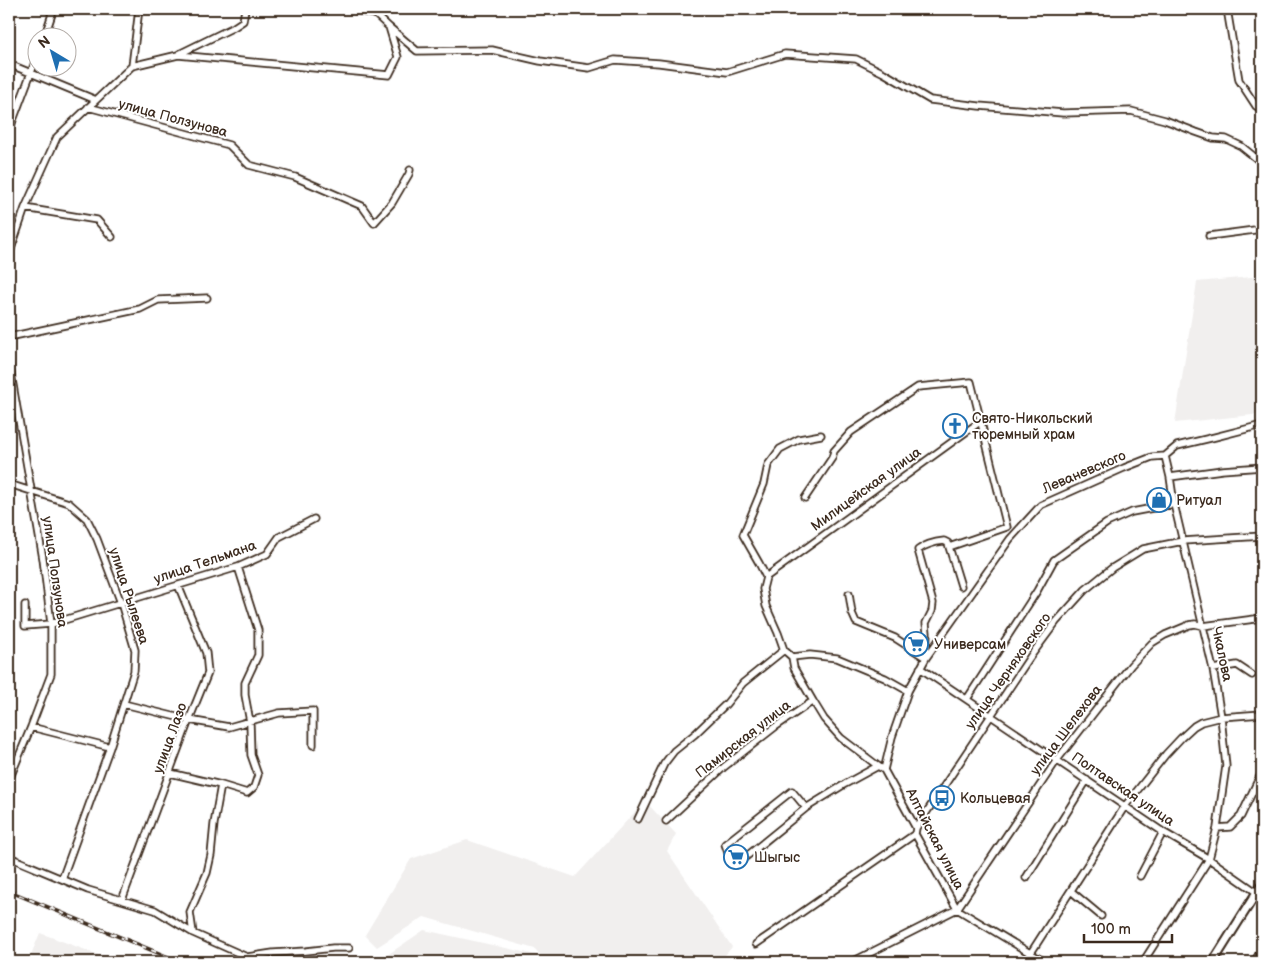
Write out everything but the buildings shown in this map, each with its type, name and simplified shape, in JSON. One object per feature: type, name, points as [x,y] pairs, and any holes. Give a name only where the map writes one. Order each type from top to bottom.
[{"type":"street","points":[[139,9],[132,66],[178,55],[234,27],[243,21],[245,9]]},
{"type":"street","points":[[350,9],[375,14],[417,51],[492,50],[540,61],[589,68],[615,60],[660,63],[727,72],[785,54],[856,59],[930,100],[1063,113],[1130,111],[1165,120],[1213,138],[1226,139],[1241,146],[1262,163]]},
{"type":"street","points":[[1227,9],[1239,80],[1256,106],[1262,110]]},
{"type":"street","points":[[47,28],[51,11]]},
{"type":"street","points":[[178,55],[390,75],[398,57],[389,27]]},
{"type":"street","points":[[9,64],[28,71]]},
{"type":"street","name":"улица Ползунова","points":[[9,254],[25,208],[57,136],[132,66]]},
{"type":"street","points":[[9,131],[29,78]]},
{"type":"street","points":[[45,78],[96,100]]},
{"type":"street","name":"улица Ползунова","points":[[88,107],[229,145],[249,165],[295,177],[362,206],[374,223],[392,203],[410,170]]},
{"type":"street","points":[[25,208],[96,220],[112,237]]},
{"type":"street","points":[[1210,236],[1262,229]]},
{"type":"street","points":[[9,337],[140,309],[158,300],[207,298]]},
{"type":"street","name":"улица Ползунова","points":[[9,362],[43,559],[51,624],[51,674],[9,780]]},
{"type":"street","name":"Леваневского","points":[[926,658],[926,623],[932,611],[932,603],[918,550],[934,542],[944,540],[948,543],[949,547],[1007,527],[971,382]]},
{"type":"street","name":"Милицейская улица","points":[[805,498],[832,458],[834,451],[851,432],[918,387],[971,382]]},
{"type":"street","name":"Милицейская улица","points":[[766,578],[981,421]]},
{"type":"street","name":"Леваневского","points":[[881,768],[908,691],[926,658],[1010,539],[1041,505],[1124,468],[1152,457],[1165,456],[1177,446],[1262,425]]},
{"type":"street","points":[[806,808],[792,791],[725,844],[728,853],[737,864],[806,808],[845,784],[881,768],[841,738],[824,719],[794,668],[792,657],[784,650],[766,606],[763,590],[766,578],[743,535],[764,484],[768,465],[780,449],[799,439],[822,436]]},
{"type":"street","name":"Чкалова","points":[[1143,962],[1209,859],[1217,828],[1226,766],[1213,669],[1174,504],[1165,456]]},
{"type":"street","points":[[1170,477],[1262,467]]},
{"type":"street","name":"улица Рылеева","points":[[9,484],[68,503],[87,519],[97,539],[121,603],[135,650],[134,672],[124,704],[62,879]]},
{"type":"street","points":[[967,699],[1037,591],[1054,560],[1107,524],[1132,512],[1174,504]]},
{"type":"street","name":"улица Тельмана","points":[[25,605],[26,626],[51,624],[238,567],[267,554],[279,537],[314,519]]},
{"type":"street","name":"улица Черняховского","points":[[756,944],[916,831],[1041,642],[1084,590],[1112,568],[1143,549],[1183,541],[1262,536]]},
{"type":"street","points":[[949,547],[961,586]]},
{"type":"street","points":[[170,773],[247,792],[254,787],[258,775],[251,755],[250,722],[245,695],[245,683],[258,655],[258,630],[238,567]]},
{"type":"street","name":"улица Лазо","points":[[122,900],[208,673],[206,653],[178,585]]},
{"type":"street","points":[[849,594],[852,613],[856,622],[895,638],[926,658]]},
{"type":"street","name":"улица Шелехова","points":[[856,961],[957,909],[1057,760],[1131,665],[1152,643],[1165,635],[1189,625],[1203,626],[1262,618]]},
{"type":"street","points":[[638,819],[664,764],[674,751],[726,704],[743,683],[784,650]]},
{"type":"street","points":[[792,657],[810,655],[837,658],[885,678],[908,691]]},
{"type":"street","points":[[1213,669],[1237,665],[1252,675]]},
{"type":"street","name":"Полтавская улица","points":[[920,668],[1163,832],[1209,859],[1260,894]]},
{"type":"street","name":"Памирская улица","points":[[666,821],[724,767],[774,727],[813,700]]},
{"type":"street","points":[[124,704],[229,728],[279,713],[313,711],[313,745]]},
{"type":"street","points":[[1025,962],[1125,806],[1181,738],[1201,722],[1220,717],[1262,714]]},
{"type":"street","points":[[31,727],[110,746]]},
{"type":"street","name":"Алтайская улица","points":[[881,768],[957,909],[1045,962]]},
{"type":"street","points":[[1217,828],[1230,827],[1241,816],[1262,772]]},
{"type":"street","points":[[1026,878],[1087,780]]},
{"type":"street","points":[[193,932],[190,912],[207,873],[221,785]]},
{"type":"street","points":[[1140,876],[1163,832]]},
{"type":"street","points":[[9,857],[88,890],[155,910],[193,932],[246,957],[273,952],[349,948]]},
{"type":"street","points":[[1213,962],[1260,894],[1262,884]]},
{"type":"street","points":[[1071,891],[1101,916]]},
{"type":"street","points":[[1254,962],[1262,948]]},
{"type":"shaded area","points":[[1262,276],[1262,414],[1175,423],[1197,282]]},
{"type":"shaded area","points":[[645,801],[676,834],[667,851],[732,947],[719,962],[546,962],[535,949],[424,917],[377,947],[365,935],[411,859],[467,840],[575,877]]},
{"type":"shaded area","points":[[424,930],[537,955],[542,962],[377,962]]},
{"type":"shaded area","points":[[40,933],[118,962],[28,962]]},
{"type":"railway","points":[[9,891],[180,962]]},
{"type":"place","name":"Свято-Никольский тюремный храм","points":[[955,426]]},
{"type":"place","name":"Ритуал","points":[[1159,500]]},
{"type":"place","name":"Универсам","points":[[916,644]]},
{"type":"place","name":"Кольцевая","points":[[942,798]]},
{"type":"place","name":"Шыгыс","points":[[736,857]]}]
